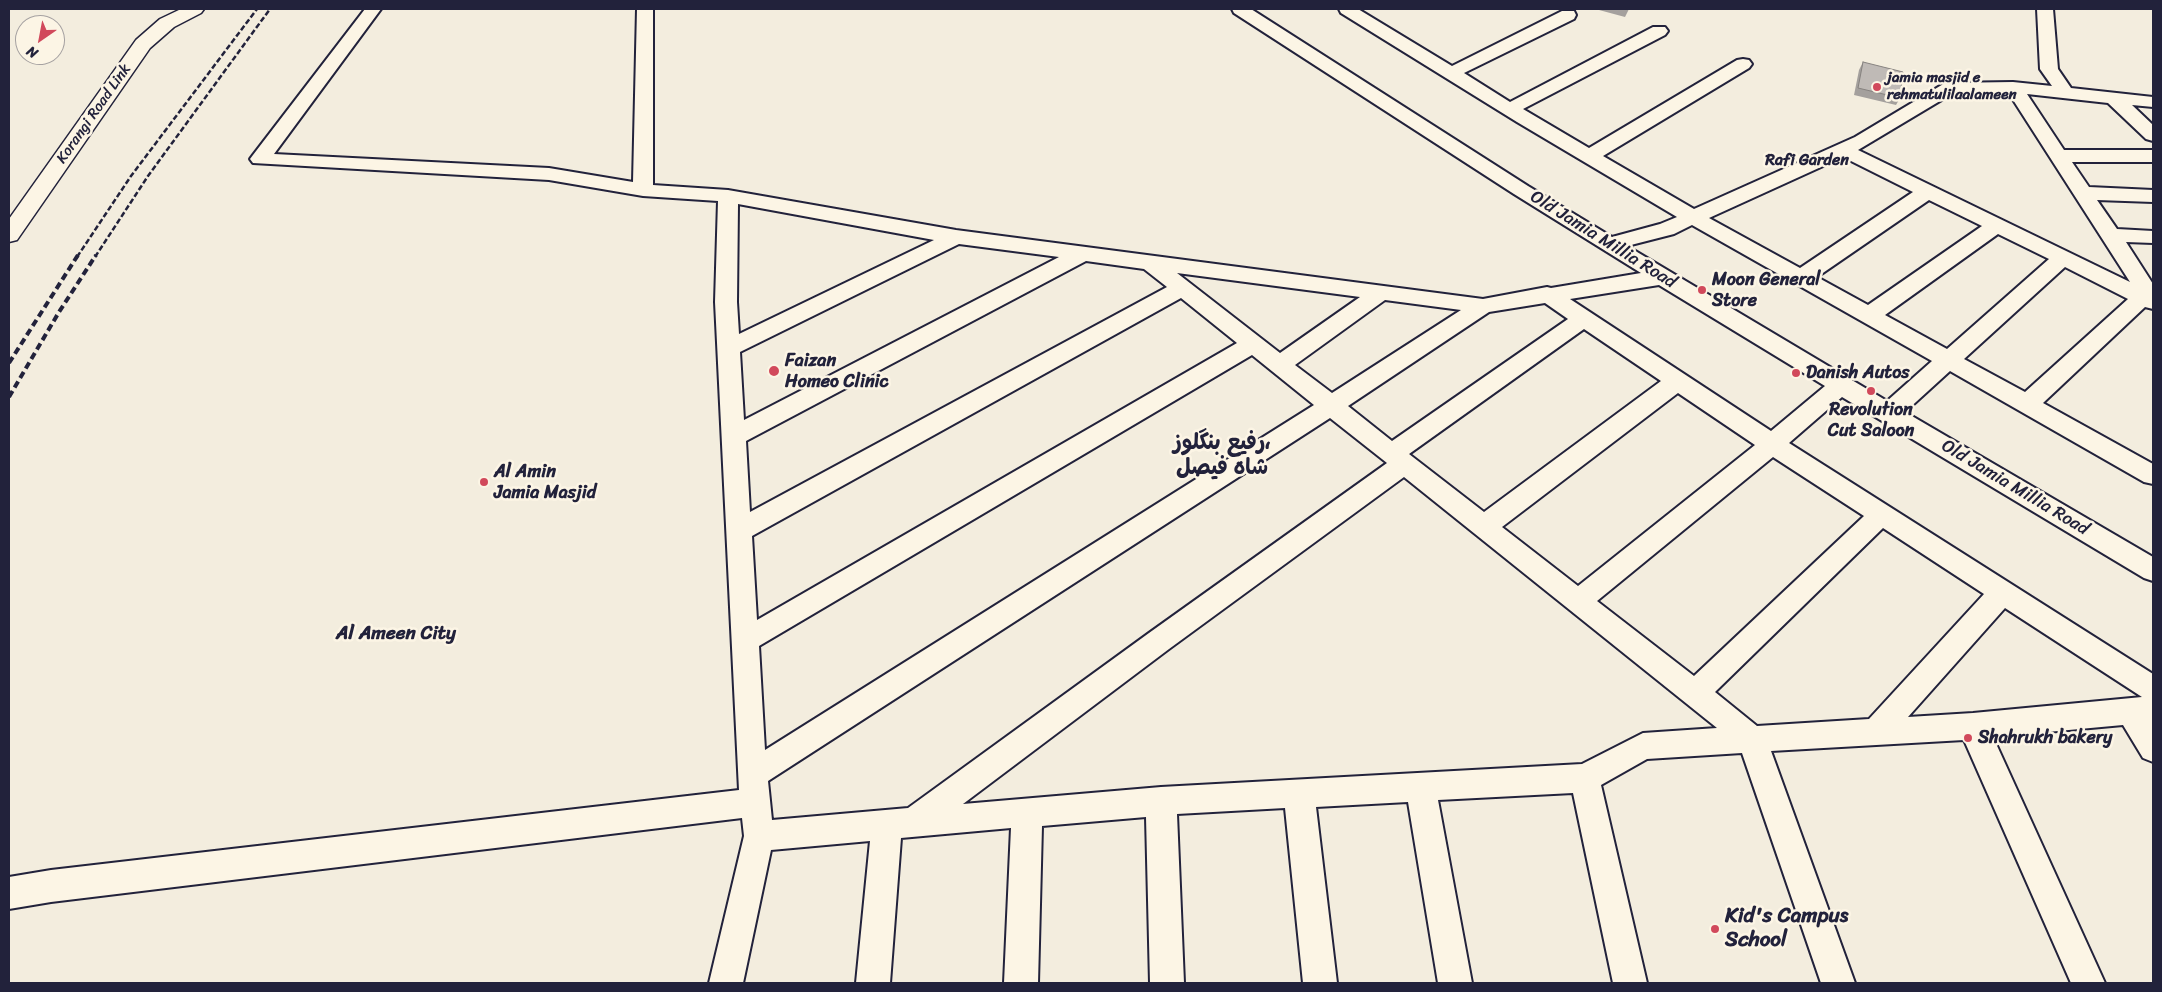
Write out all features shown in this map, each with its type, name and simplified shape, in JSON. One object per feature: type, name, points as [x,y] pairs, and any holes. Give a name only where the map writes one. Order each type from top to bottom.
[{"type":"main road","name":"Korangi Road Link","points":[[9,235],[143,44],[167,23],[195,9]]},
{"type":"street","points":[[373,9],[260,159],[549,174],[643,190],[728,196],[956,237],[1483,306],[1547,294],[1662,277]]},
{"type":"street","points":[[643,190],[645,9]]},
{"type":"street","name":"Old Jamia Millia Road","points":[[1240,9],[1521,190],[1662,277],[2153,570]]},
{"type":"street","points":[[1347,9],[1510,109],[1693,217],[2153,475]]},
{"type":"street","points":[[2045,9],[2049,69],[2066,93]]},
{"type":"street","points":[[1451,73],[1568,15]]},
{"type":"street","points":[[1510,109],[1659,32]]},
{"type":"street","points":[[1590,156],[1743,64]]},
{"type":"street","points":[[1611,244],[1667,229],[1844,150],[1951,87],[2013,88],[2153,102]]},
{"type":"street","points":[[2013,88],[2150,296]]},
{"type":"street","points":[[2114,98],[2153,135]]},
{"type":"street","points":[[1844,150],[2063,258],[2150,296]]},
{"type":"street","points":[[2058,156],[2153,156]]},
{"type":"street","points":[[1802,277],[1928,191]]},
{"type":"street","points":[[2083,193],[2153,196]]},
{"type":"street","points":[[726,983],[759,836],[753,789],[728,348],[726,302],[728,196]]},
{"type":"street","points":[[1869,315],[1997,225]]},
{"type":"street","points":[[2111,235],[2153,237]]},
{"type":"street","points":[[728,348],[956,237]]},
{"type":"street","points":[[733,437],[1082,254]]},
{"type":"street","points":[[1889,413],[2063,258]]},
{"type":"street","points":[[1151,263],[1752,740],[1838,983]]},
{"type":"street","points":[[738,531],[1182,288]]},
{"type":"street","points":[[1279,365],[1381,294]]},
{"type":"street","points":[[1547,294],[1772,444],[2153,689]]},
{"type":"street","points":[[2027,404],[2150,296]]},
{"type":"street","points":[[9,893],[753,789],[1483,306]]},
{"type":"street","points":[[873,983],[900,824],[1159,641],[1583,318]]},
{"type":"street","points":[[744,641],[1253,344]]},
{"type":"street","points":[[1483,527],[1678,381]]},
{"type":"street","points":[[1577,602],[1772,444],[1841,385]]},
{"type":"street","points":[[1694,694],[1882,514]]},
{"type":"street","points":[[1876,732],[2003,592]]},
{"type":"street","points":[[759,836],[1161,801],[1585,778],[1643,746],[1973,726],[2142,710],[2153,749]]},
{"type":"street","points":[[1973,726],[2088,983]]},
{"type":"street","points":[[1585,778],[1630,983]]},
{"type":"street","points":[[1421,787],[1455,983]]},
{"type":"street","points":[[1299,794],[1320,983]]},
{"type":"street","points":[[1161,801],[1167,983]]},
{"type":"street","points":[[1021,983],[1027,813]]},
{"type":"building","name":"jamia masjid e rehmatulilaalameen","points":[[1863,62],[1903,72],[1900,98],[1858,88]]},
{"type":"railway","points":[[77,257],[131,176],[257,9]]},
{"type":"railway","points":[[95,257],[148,176],[270,9]]},
{"type":"railway","points":[[9,363],[78,255]]},
{"type":"railway","points":[[9,397],[59,312],[96,255]]},
{"type":"place","name":"jamia masjid e rehmatulilaalameen","points":[[1877,87]]},
{"type":"place","name":"Moon General Store","points":[[1702,290]]},
{"type":"place","name":"Faizan Homeo Clinic","points":[[774,371]]},
{"type":"place","name":"Danish Autos","points":[[1796,373]]},
{"type":"place","name":"Revolution Cut Saloon","points":[[1871,391]]},
{"type":"place","name":"Al Amin Jamia Masjid","points":[[484,482]]},
{"type":"place","name":"Shahrukh bakery","points":[[1968,738]]},
{"type":"place","name":"Kid's Campus School","points":[[1715,929]]},
{"type":"district","name":"Rafi Garden","points":[[1807,161]]},
{"type":"district","name":"رفیع بنگلوز، شاہ فیصل","points":[[1222,456]]},
{"type":"district","name":"Al Ameen City","points":[[396,634]]}]
